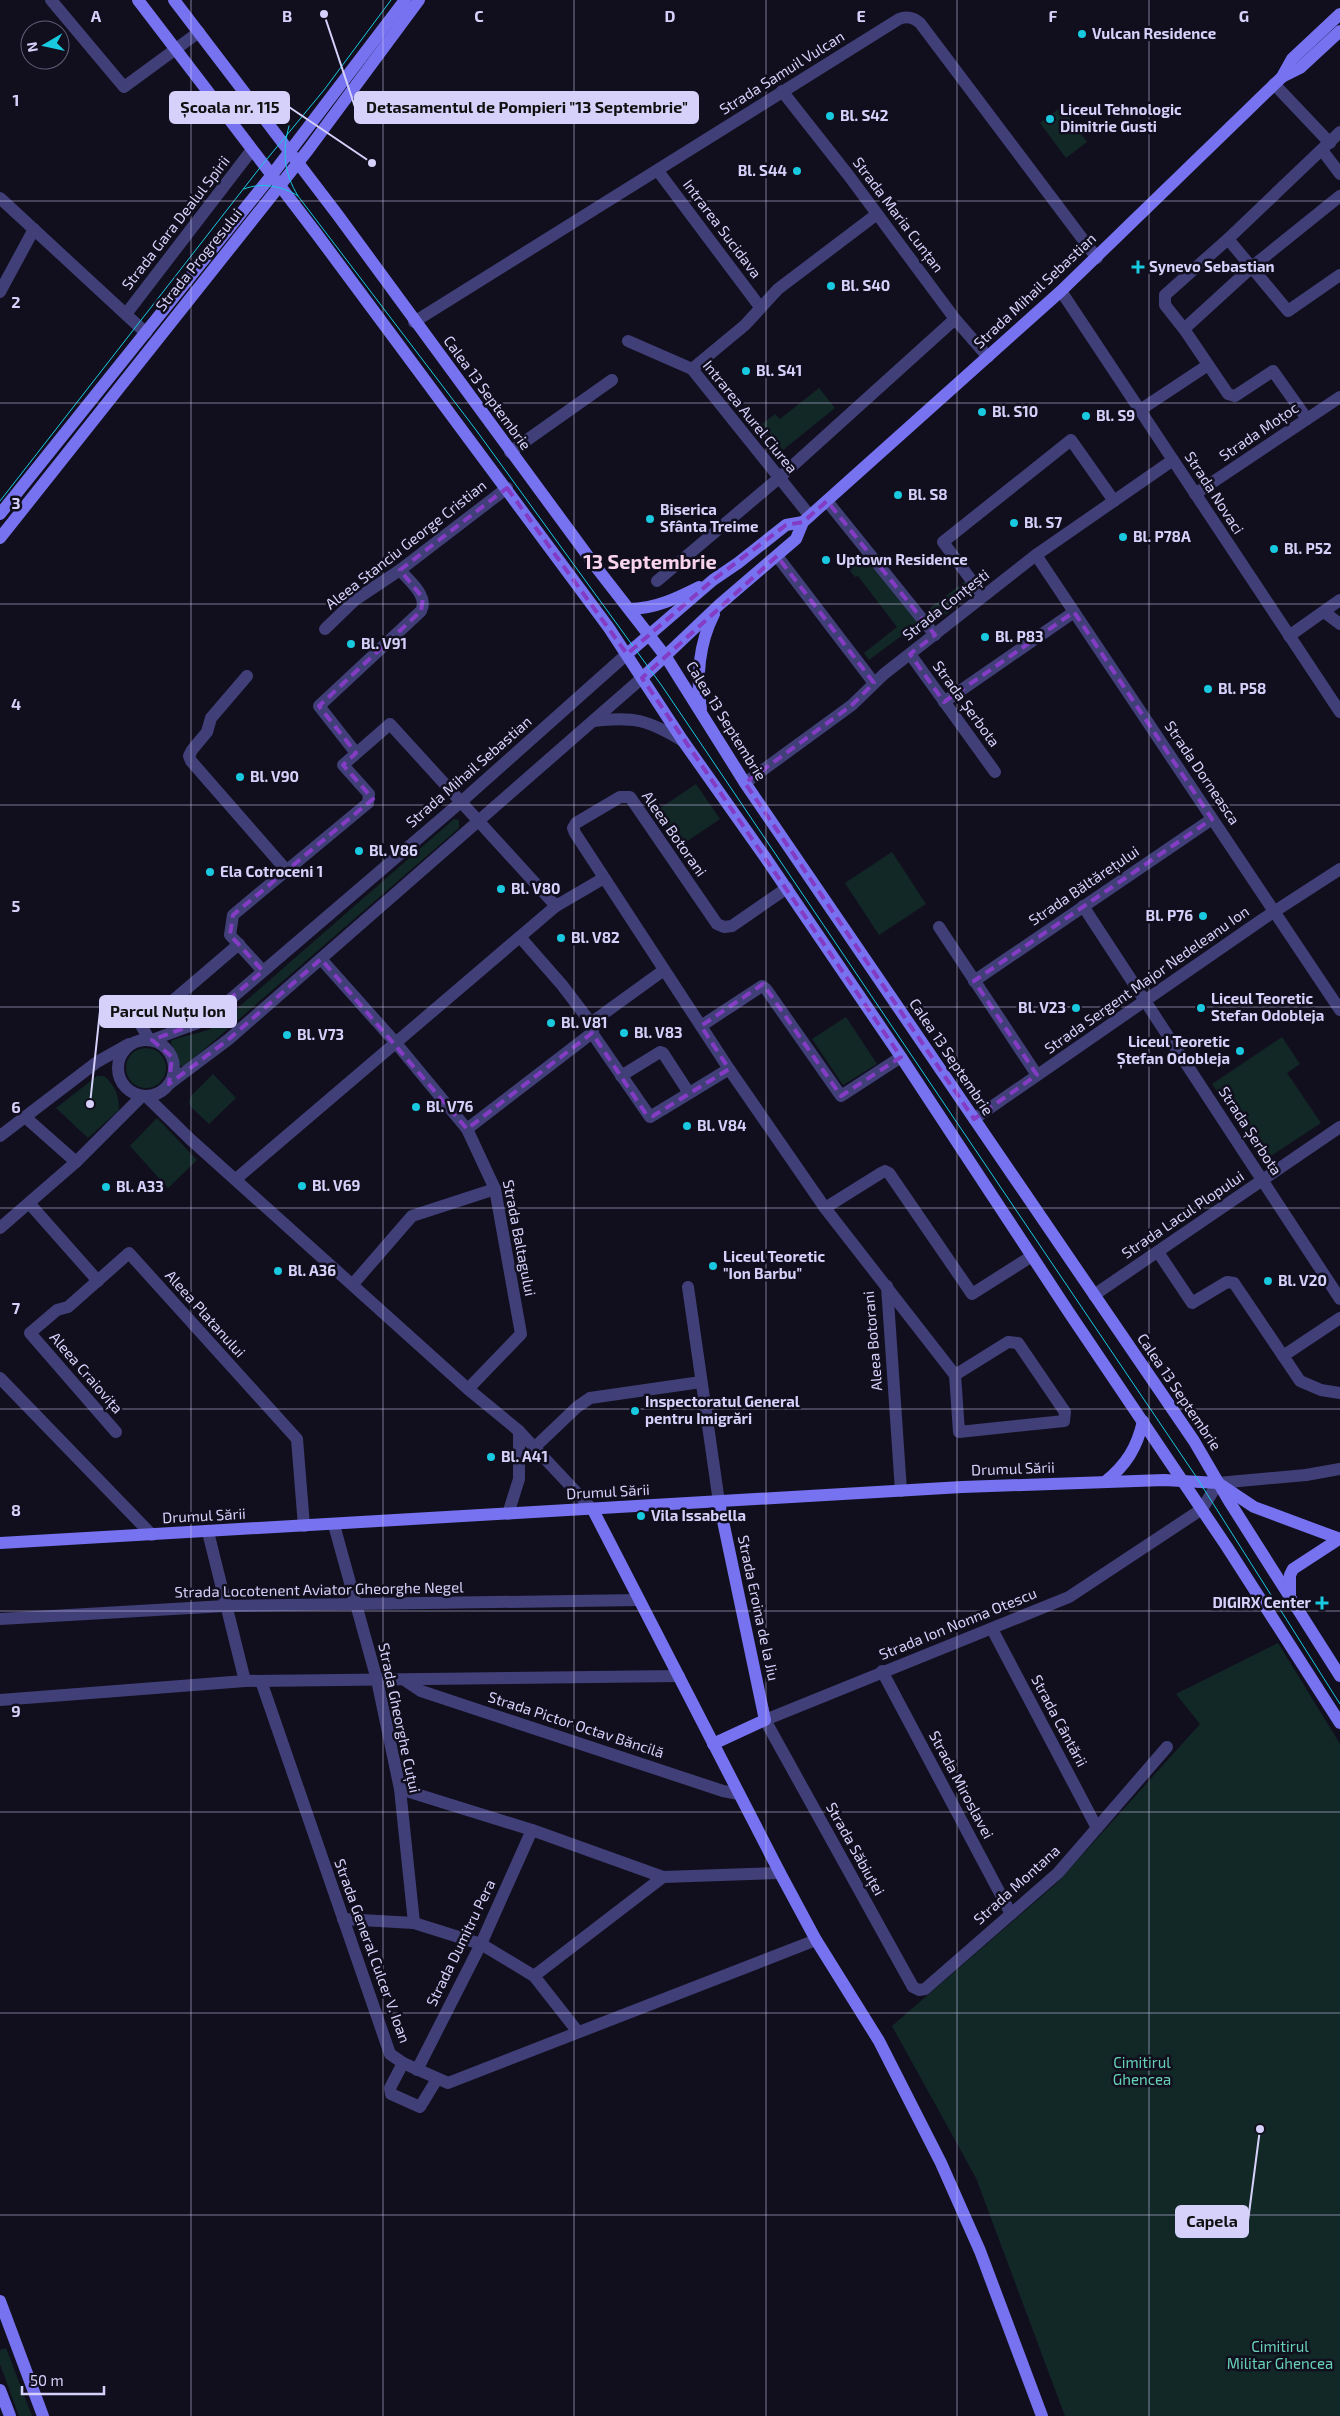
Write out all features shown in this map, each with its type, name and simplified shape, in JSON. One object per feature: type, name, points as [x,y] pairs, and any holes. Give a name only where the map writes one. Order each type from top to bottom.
[{"type":"main road","points":[[138,0],[506,488],[627,654],[683,741],[901,1057],[1032,1256],[1144,1421],[1340,1723]]},
{"type":"main road","name":"Calea 13 Septembrie","points":[[174,0],[290,152],[510,452],[666,657],[745,783],[1194,1441],[1218,1483],[1340,1676]]},
{"type":"main road","name":"Strada Progresului","points":[[0,514],[290,152],[405,0]]},
{"type":"main road","name":"Strada Progresului","points":[[0,538],[298,163],[420,0]]},
{"type":"main road","name":"Strada Mihail Sebastian","points":[[642,678],[719,605],[796,539],[806,519],[1097,258],[1278,81],[1292,59],[1340,14]]},
{"type":"main road","name":"Strada Mihail Sebastian","points":[[1278,81],[1300,68],[1340,31]]},
{"type":"main road","points":[[146,333],[156,341]]},
{"type":"main road","name":"Strada Mihail Sebastian","points":[[627,654],[713,580],[786,525],[806,519]]},
{"type":"main road","points":[[629,609],[642,609],[658,605],[713,580]]},
{"type":"main road","points":[[701,712],[698,686],[700,666],[709,624],[719,605]]},
{"type":"main road","points":[[1105,1482],[1125,1464],[1135,1448],[1144,1421]]},
{"type":"main road","name":"Drumul Sării","points":[[0,1543],[901,1491],[1183,1480],[1218,1483]]},
{"type":"main road","points":[[1218,1483],[1254,1507],[1340,1538]]},
{"type":"main road","name":"Strada Eroina de la Jiu","points":[[719,1502],[765,1720]]},
{"type":"main road","points":[[593,1510],[780,1873],[816,1940],[879,2041],[941,2163],[980,2251],[1042,2416]]},
{"type":"main road","points":[[1290,1597],[1290,1575],[1293,1569],[1340,1538]]},
{"type":"main road","name":"Strada Ion Nonna Otescu","points":[[713,1744],[765,1720]]},
{"type":"main road","points":[[0,2301],[43,2416]]},
{"type":"main road","points":[[0,2390],[10,2416]]},
{"type":"street","points":[[51,0],[124,87],[199,32]]},
{"type":"street","name":"Strada Samuil Vulcan","points":[[414,322],[899,19],[909,18],[917,20],[1097,258]]},
{"type":"street","points":[[1278,81],[1326,146],[1340,174]]},
{"type":"street","name":"Strada Maria Cunțan","points":[[782,92],[877,214],[955,319],[988,357]]},
{"type":"street","points":[[1307,419],[1273,371],[1231,397],[1165,305],[1165,295],[1228,239],[1340,132]]},
{"type":"street","name":"Strada Gara Dealul Spirii","points":[[126,314],[251,151]]},
{"type":"street","name":"Intrarea Sucidava","points":[[658,171],[760,307]]},
{"type":"street","points":[[1184,329],[1253,266],[1340,196]]},
{"type":"street","points":[[0,198],[146,333]]},
{"type":"street","name":"Intrarea Sucidava","points":[[692,369],[744,325],[778,289],[877,214]]},
{"type":"street","points":[[0,292],[34,229]]},
{"type":"street","points":[[1228,239],[1253,266],[1288,311],[1340,275]]},
{"type":"street","name":"Strada Novaci","points":[[1061,291],[1340,712]]},
{"type":"street","points":[[657,581],[780,478],[955,319]]},
{"type":"street","name":"Intrarea Aurel Ciurea","points":[[628,341],[692,369],[780,478],[806,519]]},
{"type":"street","points":[[1140,410],[1208,365]]},
{"type":"street","points":[[510,452],[612,380]]},
{"type":"street","name":"Strada Moțoc","points":[[1196,494],[1340,397]]},
{"type":"street","points":[[983,596],[943,542],[1071,440],[1114,501]]},
{"type":"street","name":"Strada Conțești","points":[[745,783],[793,750],[852,705],[874,683],[1036,555],[1173,460]]},
{"type":"street","name":"Aleea Stanciu George Cristian","points":[[325,629],[356,600],[400,570],[506,488]]},
{"type":"street","points":[[827,501],[935,635]]},
{"type":"street","name":"Strada Dorneasca","points":[[1036,555],[1340,1010]]},
{"type":"street","points":[[778,556],[874,683]]},
{"type":"street","points":[[356,753],[319,706],[422,611],[424,598],[400,570]]},
{"type":"street","points":[[1289,636],[1340,600]]},
{"type":"street","points":[[944,702],[1074,612]]},
{"type":"street","points":[[1324,612],[1340,624]]},
{"type":"street","name":"Strada Mihail Sebastian","points":[[150,1040],[204,1021],[462,801],[627,654]]},
{"type":"street","name":"Strada Șerbota","points":[[910,654],[995,772]]},
{"type":"street","points":[[247,676],[211,718],[207,732],[189,756],[191,761],[287,871]]},
{"type":"street","name":"Strada Mihail Sebastian","points":[[166,1087],[229,1039],[642,678]]},
{"type":"street","points":[[593,721],[641,720],[654,724],[683,741]]},
{"type":"street","points":[[263,971],[230,935],[233,915],[368,803],[369,794],[343,765],[390,724],[556,906]]},
{"type":"street","name":"Aleea Botorani","points":[[786,888],[732,926],[724,927],[717,924],[630,797],[620,797],[576,823],[574,828],[575,833],[604,878],[729,1068],[825,1208],[887,1286],[901,1491]]},
{"type":"street","name":"Strada Băltărețului","points":[[974,981],[1212,818]]},
{"type":"street","name":"Strada Sergent Major Nedeleanu Ion","points":[[974,1119],[1145,1000],[1340,870]]},
{"type":"street","points":[[236,1179],[556,906],[604,878]]},
{"type":"street","name":"Strada Șerbota","points":[[1083,906],[1340,1299]]},
{"type":"street","points":[[939,927],[1037,1075]]},
{"type":"street","points":[[520,937],[592,1027],[621,1076],[650,1117],[729,1068]]},
{"type":"street","points":[[150,1040],[142,1027],[239,944]]},
{"type":"street","name":"Strada Baltagului","points":[[321,959],[395,1042],[467,1129],[494,1185],[521,1334],[468,1389]]},
{"type":"street","points":[[467,1129],[664,970]]},
{"type":"street","points":[[701,1026],[762,986],[841,1096],[901,1057]]},
{"type":"street","points":[[0,1136],[97,1062],[140,1040],[160,1043],[172,1057],[173,1076],[166,1087],[161,1103],[163,1113]]},
{"type":"street","points":[[129,1044],[118,1059],[118,1077],[129,1092],[145,1096],[468,1389],[519,1431],[593,1510]]},
{"type":"street","points":[[621,1076],[660,1052],[689,1093]]},
{"type":"street","points":[[0,1228],[76,1162],[145,1096],[166,1087]]},
{"type":"street","points":[[25,1117],[76,1162]]},
{"type":"street","name":"Strada Lacul Plopului","points":[[1094,1296],[1340,1127]]},
{"type":"street","points":[[825,1208],[881,1173],[885,1171],[889,1173],[972,1294],[976,1294],[1032,1256]]},
{"type":"street","points":[[353,1284],[412,1216],[494,1185]]},
{"type":"street","points":[[29,1203],[98,1281]]},
{"type":"street","points":[[1158,1252],[1192,1302],[1227,1282],[1234,1283],[1300,1381],[1308,1386],[1340,1393]]},
{"type":"street","name":"Aleea Platanului","points":[[98,1281],[129,1253],[297,1439],[304,1526]]},
{"type":"street","name":"Aleea Craiovița","points":[[98,1281],[68,1307],[57,1310],[30,1333],[116,1432]]},
{"type":"street","points":[[887,1286],[954,1375],[959,1432],[1060,1423],[1066,1418],[1065,1412],[1018,1343],[1008,1342],[954,1375]]},
{"type":"street","points":[[688,1287],[719,1502]]},
{"type":"street","points":[[1283,1356],[1340,1318]]},
{"type":"street","points":[[0,1378],[152,1535]]},
{"type":"street","points":[[535,1447],[577,1406],[590,1398],[701,1382]]},
{"type":"street","points":[[508,1514],[519,1479],[519,1431]]},
{"type":"street","points":[[1202,1509],[1218,1483],[1306,1475],[1340,1469]]},
{"type":"street","name":"Strada Ion Nonna Otescu","points":[[765,1720],[1068,1597],[1202,1509]]},
{"type":"street","name":"Strada Gheorghe Cuțui","points":[[334,1525],[377,1680],[400,1788],[414,1923]]},
{"type":"street","points":[[208,1532],[245,1681]]},
{"type":"street","name":"Strada Locotenent Aviator Gheorghe Negel","points":[[0,1619],[226,1606],[639,1600]]},
{"type":"street","name":"Strada Cântării","points":[[992,1629],[1097,1828]]},
{"type":"street","name":"Strada Miroslavei","points":[[882,1672],[1011,1914]]},
{"type":"street","points":[[0,1700],[245,1681],[679,1676]]},
{"type":"street","name":"Strada Pictor Octav Băncilă","points":[[406,1680],[431,1694],[723,1791],[739,1794]]},
{"type":"street","name":"Strada General Culcer V. Ioan","points":[[261,1681],[390,2054],[417,2070],[448,2083],[816,1940]]},
{"type":"street","name":"Strada Săbiuței","points":[[765,1720],[913,1987],[919,1990]]},
{"type":"street","name":"Strada Montana","points":[[919,1990],[925,1989],[1058,1874],[1167,1747]]},
{"type":"street","points":[[400,1788],[532,1830],[663,1877],[780,1873]]},
{"type":"street","name":"Strada Dumitru Pera","points":[[417,2070],[481,1944],[532,1830]]},
{"type":"street","points":[[534,1976],[663,1877]]},
{"type":"street","points":[[343,1919],[414,1923],[481,1944],[534,1976],[578,2032]]},
{"type":"street","points":[[403,2063],[390,2088],[391,2094],[420,2107],[437,2079]]},
{"type":"highlighted area","points":[[507,488],[627,654],[713,580],[786,525],[803,522],[827,501],[935,635],[910,654],[944,702],[1074,612],[1212,819],[974,981],[1037,1075],[974,1119],[745,783],[852,705],[874,683],[777,556],[642,678],[901,1057],[841,1096],[763,984],[701,1026],[729,1069],[653,1116],[646,1114],[592,1033],[467,1129],[321,959],[229,1039],[169,1084],[172,1057],[152,1040],[203,1021],[263,971],[230,935],[233,915],[373,799],[343,765],[356,753],[319,706],[421,611],[423,598],[400,570]]},
{"type":"green space","points":[[1061,107],[1087,142],[1066,158],[1040,123]]},
{"type":"green space","points":[[819,388],[835,408],[783,450],[762,424],[775,414],[780,419]]},
{"type":"green space","points":[[866,553],[920,622],[869,660],[864,653],[897,627],[858,576],[855,577],[848,568]]},
{"type":"green space","points":[[968,579],[977,590],[935,623],[926,611]]},
{"type":"green space","points":[[696,784],[720,819],[680,846],[656,811]]},
{"type":"green space","points":[[454,819],[459,820],[459,828],[185,1066],[180,1066],[171,1043],[172,1040],[208,1030],[224,1020]]},
{"type":"green space","points":[[892,852],[926,904],[879,935],[845,883]]},
{"type":"green space","points":[[846,1017],[877,1064],[843,1085],[812,1039]]},
{"type":"green space","points":[[1282,1037],[1300,1064],[1287,1073],[1321,1123],[1263,1161],[1212,1084]]},
{"type":"green space","points":[[150,1048],[157,1051],[163,1057],[166,1068],[165,1076],[157,1085],[150,1088],[142,1088],[135,1085],[127,1076],[126,1064],[129,1057],[138,1049]]},
{"type":"green space","points":[[213,1074],[236,1098],[209,1124],[191,1107],[189,1102],[191,1096]]},
{"type":"green space","points":[[97,1076],[104,1076],[114,1087],[119,1110],[88,1138],[56,1108]]},
{"type":"green space","points":[[157,1118],[197,1160],[168,1188],[130,1146]]},
{"type":"green space","name":"Cimitirul Ghencea","points":[[1278,1643],[1340,1744],[1340,2416],[1065,2416],[976,2178],[892,2026],[1057,1883],[1200,1724],[1176,1694]]},
{"type":"green space","points":[[6,2348],[32,2416],[19,2416],[0,2364],[0,2350]]},
{"type":"tram line","points":[[0,501],[262,165],[324,90],[391,0]]},
{"type":"tram line","points":[[289,126],[285,145],[287,171],[298,196],[476,430],[662,686],[1195,1475],[1340,1704]]},
{"type":"tram line","points":[[244,189],[272,186],[298,196]]},
{"type":"place","name":"Detasamentul de Pompieri \"13 Septembrie\"","points":[[324,14]]},
{"type":"place","name":"Vulcan Residence","points":[[1082,34]]},
{"type":"place","name":"Bl. S42","points":[[830,116]]},
{"type":"place","name":"Liceul Tehnologic Dimitrie Gusti","points":[[1050,119]]},
{"type":"place","name":"Școala nr. 115","points":[[372,163]]},
{"type":"place","name":"Bl. S44","points":[[797,171]]},
{"type":"place","name":"Synevo Sebastian","points":[[1138,267]]},
{"type":"place","name":"Bl. S40","points":[[831,286]]},
{"type":"place","name":"Bl. S41","points":[[746,371]]},
{"type":"place","name":"Bl. S10","points":[[982,412]]},
{"type":"place","name":"Bl. S9","points":[[1086,416]]},
{"type":"place","name":"Bl. S8","points":[[898,495]]},
{"type":"place","name":"Biserica Sfânta Treime","points":[[650,519]]},
{"type":"place","name":"Bl. S7","points":[[1014,523]]},
{"type":"place","name":"Bl. P78A","points":[[1123,537]]},
{"type":"place","name":"Bl. P52","points":[[1274,549]]},
{"type":"place","name":"Uptown Residence","points":[[826,560]]},
{"type":"place","name":"Bl. P83","points":[[985,637]]},
{"type":"place","name":"Bl. V91","points":[[351,644]]},
{"type":"place","name":"Bl. P58","points":[[1208,689]]},
{"type":"place","name":"Bl. V90","points":[[240,777]]},
{"type":"place","name":"Bl. V86","points":[[359,851]]},
{"type":"place","name":"Ela Cotroceni 1","points":[[210,872]]},
{"type":"place","name":"Bl. V80","points":[[501,889]]},
{"type":"place","name":"Bl. P76","points":[[1203,916]]},
{"type":"place","name":"Bl. V82","points":[[561,938]]},
{"type":"place","name":"Bl. V23","points":[[1076,1008]]},
{"type":"place","name":"Liceul Teoretic Stefan Odobleja","points":[[1201,1008]]},
{"type":"place","name":"Bl. V81","points":[[551,1023]]},
{"type":"place","name":"Bl. V83","points":[[624,1033]]},
{"type":"place","name":"Bl. V73","points":[[287,1035]]},
{"type":"place","name":"Liceul Teoretic Ștefan Odobleja","points":[[1240,1051]]},
{"type":"place","name":"Parcul Nuțu Ion","points":[[90,1104]]},
{"type":"place","name":"Bl. V76","points":[[416,1107]]},
{"type":"place","name":"Bl. V84","points":[[687,1126]]},
{"type":"place","name":"Bl. V69","points":[[302,1186]]},
{"type":"place","name":"Bl. A33","points":[[106,1187]]},
{"type":"place","name":"Liceul Teoretic \"Ion Barbu\"","points":[[713,1266]]},
{"type":"place","name":"Bl. A36","points":[[278,1271]]},
{"type":"place","name":"Bl. V20","points":[[1268,1281]]},
{"type":"place","name":"Inspectoratul General pentru Imigrări","points":[[635,1411]]},
{"type":"place","name":"Bl. A41","points":[[491,1457]]},
{"type":"place","name":"Vila Issabella","points":[[641,1516]]},
{"type":"place","name":"DIGIRX Center","points":[[1322,1603]]},
{"type":"place","name":"Capela","points":[[1260,2129]]},
{"type":"district","name":"13 Septembrie","points":[[650,562]]},
{"type":"park label","name":"Cimitirul Militar Ghencea","points":[[1280,2356]]}]
